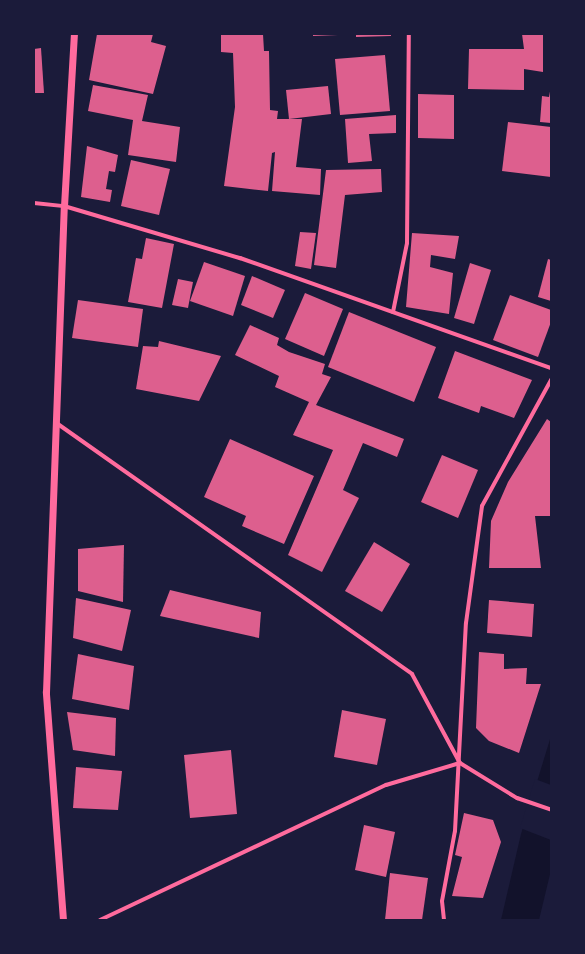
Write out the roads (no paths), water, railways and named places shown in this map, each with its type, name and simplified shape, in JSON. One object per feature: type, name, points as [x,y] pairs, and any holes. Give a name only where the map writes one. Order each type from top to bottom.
[{"type":"street","points":[[63,920],[46,692],[54,422],[74,34]]},
{"type":"street","points":[[393,312],[407,243],[409,34]]},
{"type":"street","points":[[34,204],[64,206],[240,258],[551,368]]},
{"type":"street","points":[[444,920],[442,901],[455,831],[460,763],[466,623],[482,506],[551,380]]},
{"type":"street","points":[[54,422],[412,674],[460,763],[517,798],[551,810]]},
{"type":"street","points":[[100,920],[386,785],[460,763]]}]
